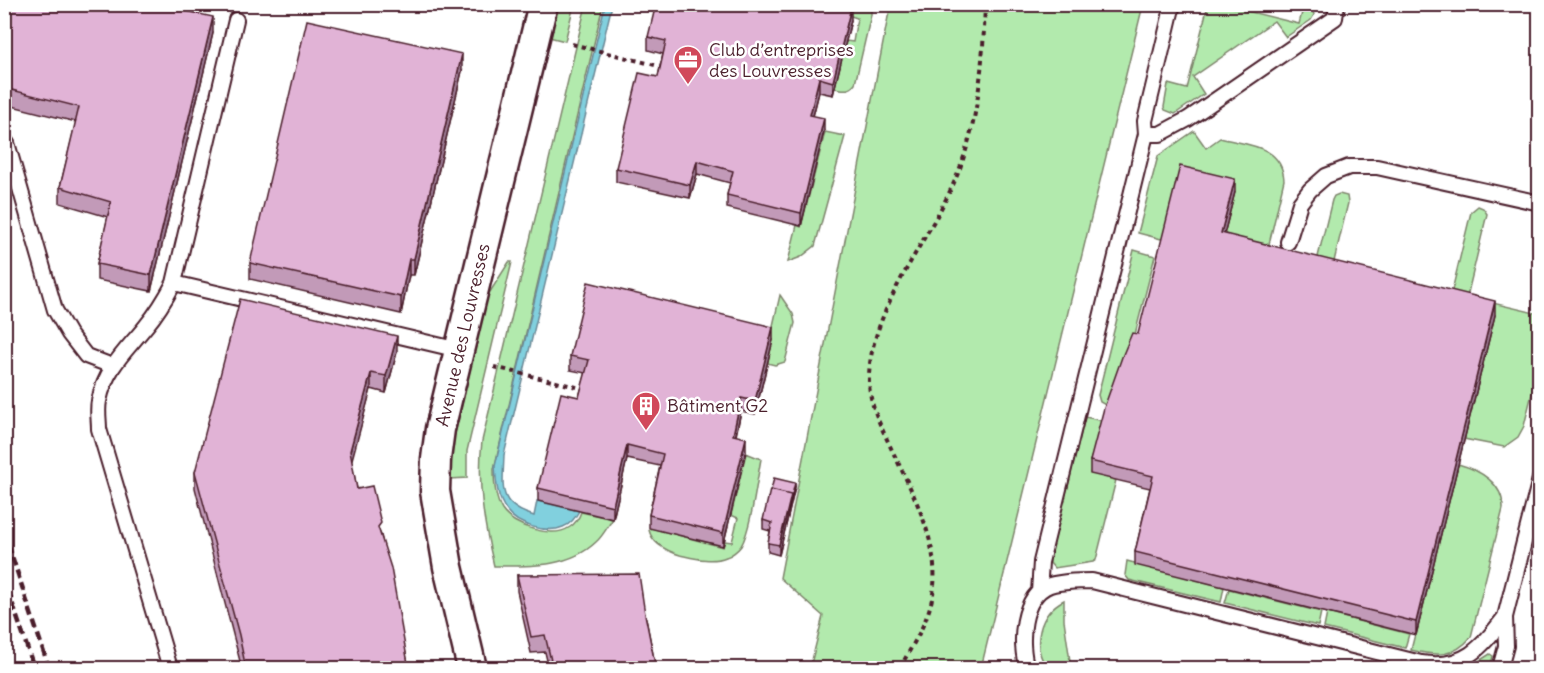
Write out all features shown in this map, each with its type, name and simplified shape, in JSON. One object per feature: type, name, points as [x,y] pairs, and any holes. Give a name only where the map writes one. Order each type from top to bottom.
[{"type":"street","name":"Avenue des Louvresses","points":[[471,669],[448,567],[435,490],[436,459],[440,429],[543,4]]},
{"type":"lane","points":[[1039,592],[1041,562],[1146,134],[1145,121],[1173,4]]},
{"type":"lane","points":[[1146,134],[1160,134],[1188,119],[1335,18],[1337,4]]},
{"type":"lane","points":[[170,669],[99,429],[99,402],[112,366],[125,348],[146,327],[174,283],[236,20]]},
{"type":"lane","points":[[7,143],[55,310],[69,334],[86,356],[112,366]]},
{"type":"lane","points":[[1288,242],[1300,203],[1310,190],[1326,176],[1348,167],[1377,167],[1539,203]]},
{"type":"lane","points":[[174,283],[459,350]]},
{"type":"lane","points":[[1500,669],[1506,646],[1505,617],[1539,479]]},
{"type":"lane","points":[[1027,669],[1022,653],[1023,630],[1028,610],[1039,592],[1049,586],[1065,582],[1092,581],[1410,661],[1442,667],[1479,650],[1505,617]]},
{"type":"path","points":[[900,669],[924,624],[932,602],[934,575],[925,523],[872,409],[869,391],[870,362],[888,306],[956,178],[970,136],[979,95],[985,4]]},
{"type":"path","points":[[572,44],[663,67]]},
{"type":"path","points":[[494,367],[585,389]]},
{"type":"green space","points":[[557,5],[574,5],[565,41],[549,37]]},
{"type":"green space","points":[[586,5],[603,5],[494,469],[494,479],[496,495],[502,510],[515,522],[524,526],[544,531],[563,530],[574,524],[581,512],[613,519],[598,540],[574,557],[548,564],[494,566],[482,504],[480,473],[482,441]]},
{"type":"green space","points":[[825,5],[871,5],[871,15],[855,84],[848,89],[834,88],[846,41],[853,42],[857,18],[824,7]]},
{"type":"green space","points":[[892,5],[1143,5],[981,668],[810,668],[823,616],[780,578]]},
{"type":"green space","points":[[1208,5],[1223,5],[1299,24],[1304,5],[1312,7],[1314,15],[1311,20],[1286,37],[1274,21],[1193,77],[1204,94],[1175,114],[1165,110],[1164,107],[1168,84],[1187,89]]},
{"type":"green space","points":[[1194,131],[1206,148],[1220,138],[1252,145],[1270,153],[1282,168],[1284,180],[1266,257],[1165,240],[1138,233],[1158,156]]},
{"type":"green space","points":[[825,132],[845,136],[815,246],[801,257],[788,262],[797,225],[801,227]]},
{"type":"green space","points":[[1339,194],[1347,196],[1348,203],[1331,274],[1315,269],[1332,200]]},
{"type":"green space","points":[[1478,206],[1483,208],[1487,214],[1467,297],[1539,314],[1539,365],[1524,426],[1518,437],[1504,447],[1464,439],[1449,303],[1471,212]]},
{"type":"green space","points":[[1134,250],[1155,256],[1132,346],[1109,407],[1100,402],[1098,395]]},
{"type":"green space","points":[[509,262],[512,262],[467,451],[467,478],[450,479],[453,442],[488,295]]},
{"type":"green space","points":[[780,295],[793,314],[795,323],[785,362],[775,365],[767,363]]},
{"type":"green space","points":[[1085,417],[1104,421],[1090,473],[1116,480],[1096,560],[1054,568],[1050,563],[1050,558]]},
{"type":"green space","points":[[746,453],[761,459],[748,528],[738,549],[721,559],[703,559],[665,549],[653,539],[649,530],[651,528],[723,547],[725,541],[732,542],[738,518],[731,515]]},
{"type":"green space","points":[[1458,464],[1482,474],[1495,485],[1502,500],[1503,509],[1471,637],[1458,649],[1444,654],[1411,650]]},
{"type":"green space","points":[[1127,561],[1224,587],[1221,602],[1129,580],[1125,575]]},
{"type":"green space","points":[[1229,589],[1321,612],[1318,626],[1225,603]]},
{"type":"green space","points":[[1064,600],[1064,620],[1071,668],[1047,668],[1039,650],[1040,630],[1049,613]]},
{"type":"green space","points":[[1327,613],[1409,634],[1405,648],[1324,628]]},
{"type":"green space","points":[[1490,654],[1493,656],[1490,668],[1468,668]]},
{"type":"water","points":[[605,5],[612,5],[504,455],[505,494],[508,501],[522,512],[534,516],[537,501],[579,511],[566,526],[541,529],[525,524],[507,511],[499,495],[495,466]]},
{"type":"building","points":[[4,4],[155,4],[213,17],[151,275],[97,264],[111,202],[60,187],[79,107],[4,88]]},
{"type":"building","points":[[656,4],[841,4],[851,7],[833,82],[819,78],[810,115],[824,118],[801,213],[727,195],[733,171],[697,161],[690,185],[616,168],[639,73],[658,77],[666,41],[648,37]]},
{"type":"building","points":[[307,20],[462,54],[414,259],[409,259],[401,297],[250,263]]},
{"type":"building","points":[[1180,166],[1235,179],[1221,233],[1495,301],[1416,622],[1135,552],[1153,476],[1090,461],[1104,408],[1122,357],[1132,333],[1138,334]]},
{"type":"building","name":"Bâtiment G2","points":[[588,282],[773,327],[755,401],[741,398],[733,435],[746,438],[723,533],[649,515],[663,454],[627,445],[613,506],[538,488],[561,393],[579,397],[589,360],[570,356]]},
{"type":"building","points":[[240,299],[397,336],[386,376],[371,373],[350,451],[357,489],[372,486],[381,523],[378,527],[391,568],[409,669],[246,669],[195,472]]},
{"type":"building","points":[[774,478],[795,483],[791,499],[791,495],[771,490]]},
{"type":"building","points":[[770,490],[791,495],[779,545],[768,543],[772,523],[763,520]]},
{"type":"building","points":[[639,574],[656,669],[553,669],[545,635],[531,637],[517,575]]},
{"type":"railway","points":[[4,532],[49,668]]},
{"type":"railway","points":[[4,578],[34,668]]},
{"type":"place","name":"Club d’entreprises des Louvresses","points":[[688,86]]},
{"type":"place","name":"Bâtiment G2","points":[[646,432]]}]
